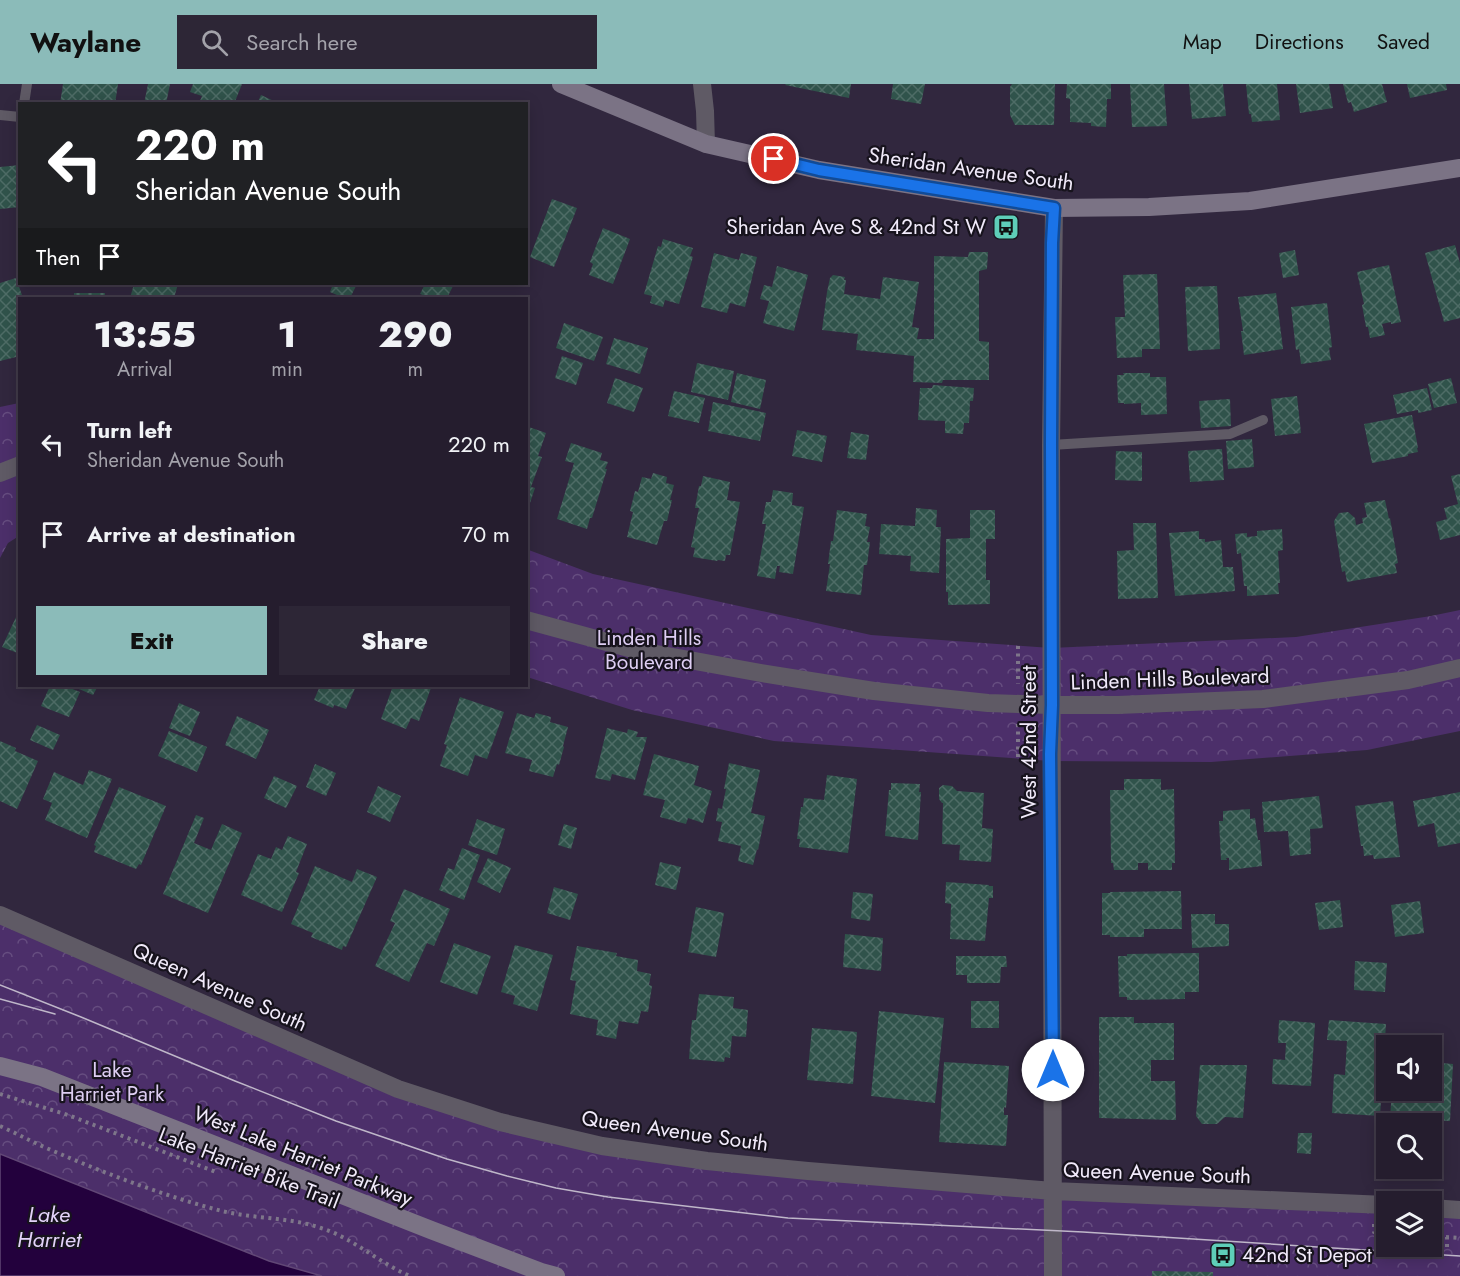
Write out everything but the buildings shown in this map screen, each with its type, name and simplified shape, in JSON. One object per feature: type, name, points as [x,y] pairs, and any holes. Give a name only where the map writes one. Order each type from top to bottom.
[{"type":"street","name":"Sheridan Avenue South","points":[[561,84],[706,144],[819,170],[1054,208],[1149,207],[1250,201],[1460,168]]},
{"type":"street","points":[[702,84],[706,144]]},
{"type":"street","name":"West 42nd Street","points":[[1053,1276],[1050,754],[1054,208]]},
{"type":"street","points":[[0,473],[18,466]]},
{"type":"street","name":"Linden Hills Boulevard","points":[[528,621],[640,651],[874,692],[988,703],[1118,705],[1263,699],[1407,680],[1460,668]]},
{"type":"street","name":"Queen Avenue South","points":[[0,915],[398,1089],[500,1122],[602,1146],[707,1161],[1053,1191],[1376,1205]]},
{"type":"street","name":"West Lake Harriet Parkway","points":[[0,1066],[42,1077],[431,1230],[556,1276]]},
{"type":"street","points":[[1442,1209],[1460,1210]]},
{"type":"lane","points":[[24,102],[27,84]]},
{"type":"lane","points":[[0,115],[18,117]]},
{"type":"lane","points":[[1051,445],[1230,434],[1263,420]]},
{"type":"path","name":"Lake Harriet Bike Trail","points":[[0,1094],[68,1115],[225,1175]]},
{"type":"path","points":[[0,1126],[90,1167],[187,1201],[224,1211],[322,1228],[348,1240],[410,1276]]},
{"type":"path","points":[[1442,1237],[1460,1238]]},
{"type":"path","points":[[1447,1237],[1447,1247]]},
{"type":"green space","points":[[18,403],[18,537],[8,543],[0,558],[0,407]]},
{"type":"green space","name":"Linden Hills Boulevard","points":[[528,550],[593,574],[871,635],[1051,648],[1296,637],[1460,610],[1460,731],[1367,750],[1211,762],[1051,761],[774,741],[632,710],[528,677]]},
{"type":"green space","name":"Lake Harriet Park","points":[[0,915],[500,1122],[707,1161],[1376,1204],[1376,1257],[1442,1257],[1442,1209],[1460,1210],[1460,1276],[322,1276],[269,1261],[0,1154]]},
{"type":"water","name":"Lake Harriet","points":[[0,1154],[269,1261],[322,1276],[0,1276]]},
{"type":"tram line","points":[[0,985],[336,1121],[447,1159],[556,1188],[608,1197],[788,1218],[1083,1232],[1460,1256]]},
{"type":"tram line","points":[[0,999],[55,1014]]},
{"type":"place","name":"Sheridan Ave S & 42nd St W","points":[[1006,227]]},
{"type":"place","name":"42nd St Depot","points":[[1223,1255]]},
{"type":"route","points":[[774,159],[819,170],[1054,208],[1050,754],[1053,1070]]}]
